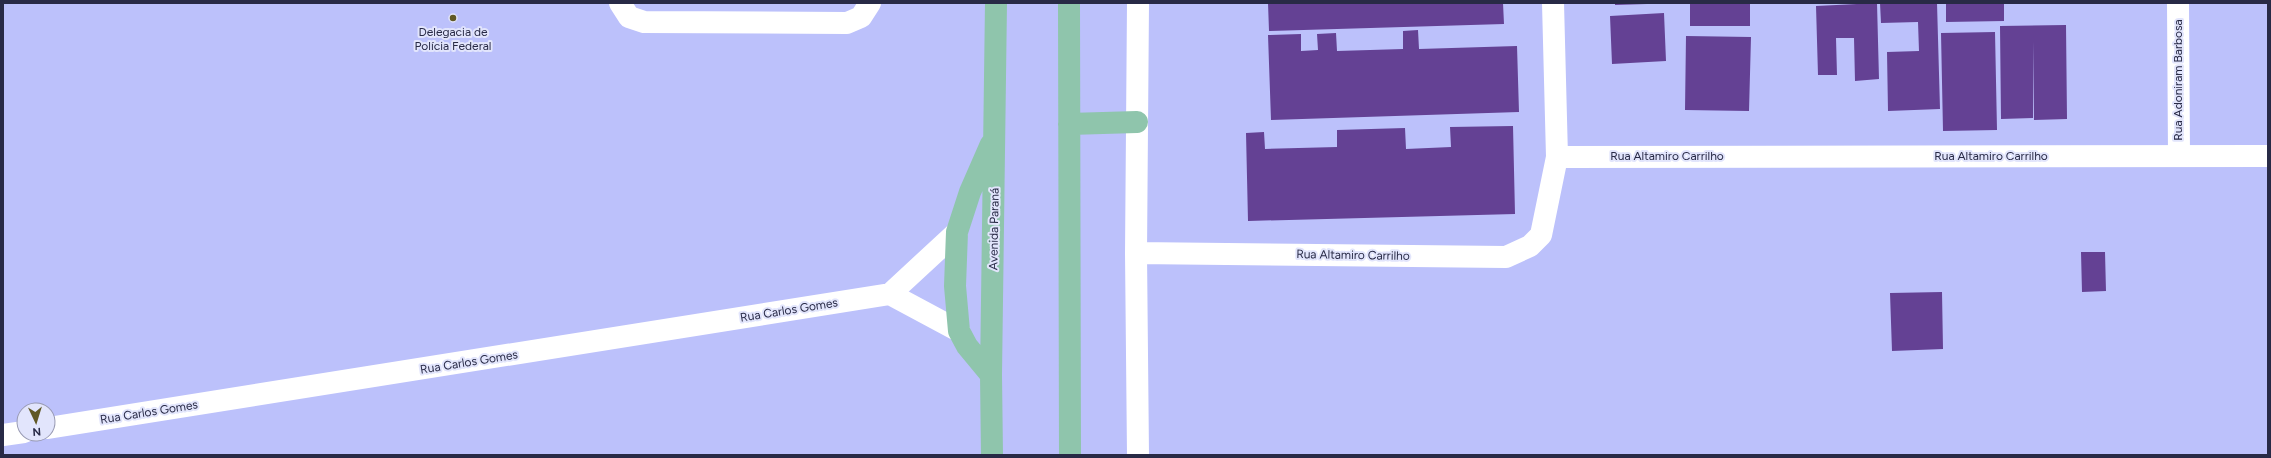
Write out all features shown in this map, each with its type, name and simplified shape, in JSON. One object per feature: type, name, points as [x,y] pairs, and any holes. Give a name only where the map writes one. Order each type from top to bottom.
[{"type":"main road","name":"Avenida Paraná","points":[[992,455],[991,375],[996,134],[996,3]]},
{"type":"main road","points":[[1069,3],[1070,455]]},
{"type":"main road","points":[[1069,124],[1137,122]]},
{"type":"main road","points":[[991,375],[967,346],[958,331],[955,286],[957,232],[970,192],[996,134]]},
{"type":"street","points":[[620,3],[629,17],[644,22],[824,23],[847,23],[861,17],[870,3]]},
{"type":"street","points":[[1138,3],[1136,253],[1138,455]]},
{"type":"street","points":[[1553,3],[1557,156]]},
{"type":"street","name":"Rua Adoniram Barbosa","points":[[2178,3],[2179,156]]},
{"type":"street","name":"Rua Altamiro Carrilho","points":[[1136,253],[1506,257],[1530,246],[1541,235],[1557,156],[2268,156]]},
{"type":"street","points":[[957,232],[890,294],[958,331]]},
{"type":"street","name":"Rua Carlos Gomes","points":[[56,427],[890,294]]},
{"type":"street","points":[[3,435],[16,433]]},
{"type":"building","points":[[1268,3],[1503,3],[1504,24],[1269,31]]},
{"type":"building","points":[[1615,3],[1647,3],[1647,4],[1615,5]]},
{"type":"building","points":[[1690,3],[1750,3],[1750,26],[1690,26]]},
{"type":"building","points":[[1877,3],[1879,79],[1855,81],[1854,38],[1836,38],[1837,75],[1818,75],[1816,6]]},
{"type":"building","points":[[1880,3],[1937,3],[1940,109],[1888,111],[1887,52],[1919,51],[1918,22],[1881,23]]},
{"type":"building","points":[[1946,3],[2004,3],[2004,21],[1946,22]]},
{"type":"building","points":[[1664,13],[1666,61],[1612,64],[1610,16]]},
{"type":"building","points":[[2066,25],[2067,119],[2034,120],[2033,41],[2033,118],[2001,119],[2000,26]]},
{"type":"building","points":[[1418,30],[1419,49],[1517,46],[1519,112],[1271,120],[1268,35],[1301,34],[1301,51],[1318,50],[1317,34],[1336,33],[1337,51],[1403,49],[1403,31]]},
{"type":"building","points":[[1995,32],[1997,130],[1943,131],[1941,33]]},
{"type":"building","points":[[1686,36],[1751,37],[1749,111],[1685,110]]},
{"type":"building","points":[[1513,126],[1515,214],[1248,221],[1246,133],[1264,132],[1265,149],[1337,147],[1337,130],[1405,128],[1406,149],[1451,147],[1450,127]]},
{"type":"building","points":[[2081,252],[2105,252],[2106,291],[2082,292]]},
{"type":"building","points":[[1942,292],[1943,349],[1892,351],[1890,293]]},
{"type":"place","name":"Delegacia de Polícia Federal","points":[[453,18]]}]
